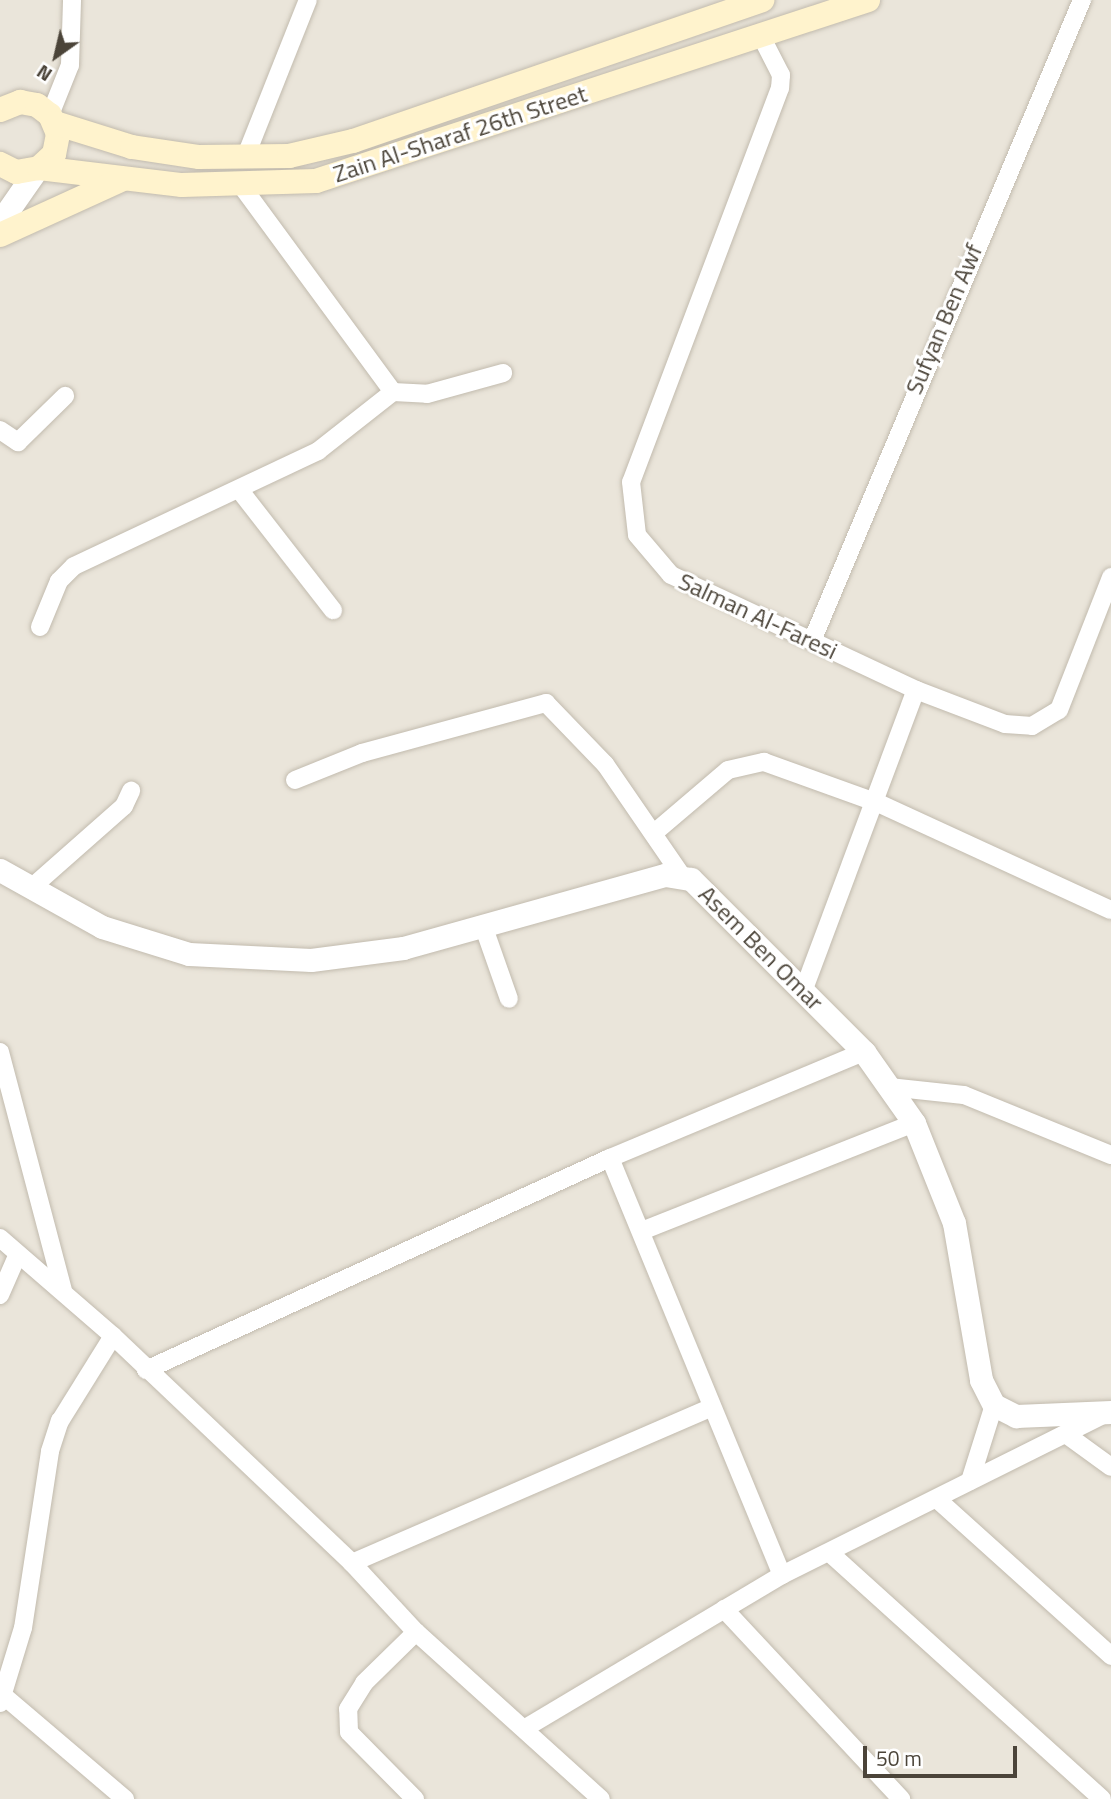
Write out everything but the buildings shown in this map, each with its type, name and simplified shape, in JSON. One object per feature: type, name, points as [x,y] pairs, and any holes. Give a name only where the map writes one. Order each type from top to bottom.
[{"type":"main road","name":"Zain Al-Sharaf 26th Street","points":[[8,106],[132,147],[245,158],[289,156],[353,141],[762,0]]},
{"type":"main road","name":"Zain Al-Sharaf 26th Street","points":[[0,163],[16,172],[38,169],[241,185],[316,181],[867,0]]},
{"type":"main road","points":[[38,169],[54,154],[53,119]]},
{"type":"main road","points":[[0,235],[126,178]]},
{"type":"street","points":[[53,119],[70,65],[72,0]]},
{"type":"street","points":[[245,158],[308,0]]},
{"type":"street","name":"Sufyan Ben Awf","points":[[812,641],[1082,0]]},
{"type":"street","name":"Salman Al-Faresi","points":[[761,36],[781,75],[776,101],[631,482],[630,508],[637,535],[671,575],[916,690],[1004,724],[1047,720],[1059,710],[1111,577]]},
{"type":"street","points":[[8,106],[46,94],[70,65]]},
{"type":"street","points":[[0,222],[38,169]]},
{"type":"street","points":[[241,185],[393,392]]},
{"type":"street","points":[[40,627],[59,581],[74,566],[242,492],[317,451],[393,392],[436,393],[503,373]]},
{"type":"street","points":[[0,430],[18,442],[65,396]]},
{"type":"street","points":[[242,492],[333,610]]},
{"type":"street","points":[[804,989],[878,803],[916,690]]},
{"type":"street","points":[[295,780],[362,753],[546,703],[571,722],[654,833],[682,876]]},
{"type":"street","points":[[654,833],[743,762],[795,771],[878,803],[1111,910]]},
{"type":"street","points":[[30,889],[124,806],[131,791]]},
{"type":"street","name":"Asem Ben Omar","points":[[1,871],[102,927],[212,956],[311,960],[484,928],[665,875],[682,876],[804,989],[864,1052],[914,1123],[954,1223],[981,1380],[994,1405]]},
{"type":"street","points":[[484,928],[509,999]]},
{"type":"street","points":[[0,1052],[63,1290]]},
{"type":"street","points":[[146,1370],[610,1158],[864,1052]]},
{"type":"street","points":[[888,1087],[964,1095],[1111,1154]]},
{"type":"street","points":[[644,1230],[914,1123]]},
{"type":"street","points":[[610,1158],[644,1230],[710,1408],[782,1576]]},
{"type":"street","points":[[0,1238],[113,1336],[352,1563],[416,1632],[527,1727],[601,1799]]},
{"type":"street","points":[[0,1295],[18,1256]]},
{"type":"street","points":[[113,1336],[60,1421],[50,1451],[23,1629],[2,1699],[125,1799]]},
{"type":"street","points":[[970,1481],[994,1405],[1017,1416],[1110,1412]]},
{"type":"street","points":[[352,1563],[710,1408]]},
{"type":"street","points":[[527,1727],[782,1576],[831,1554],[1110,1412]]},
{"type":"street","points":[[1067,1435],[1111,1467]]},
{"type":"street","points":[[937,1500],[1111,1656]]},
{"type":"street","points":[[831,1554],[1102,1799]]},
{"type":"street","points":[[724,1609],[901,1799]]},
{"type":"street","points":[[415,1799],[349,1732],[348,1709],[364,1683],[416,1632]]},
{"type":"shaded area","points":[[0,0],[1111,0],[1111,1799],[0,1799]]}]
